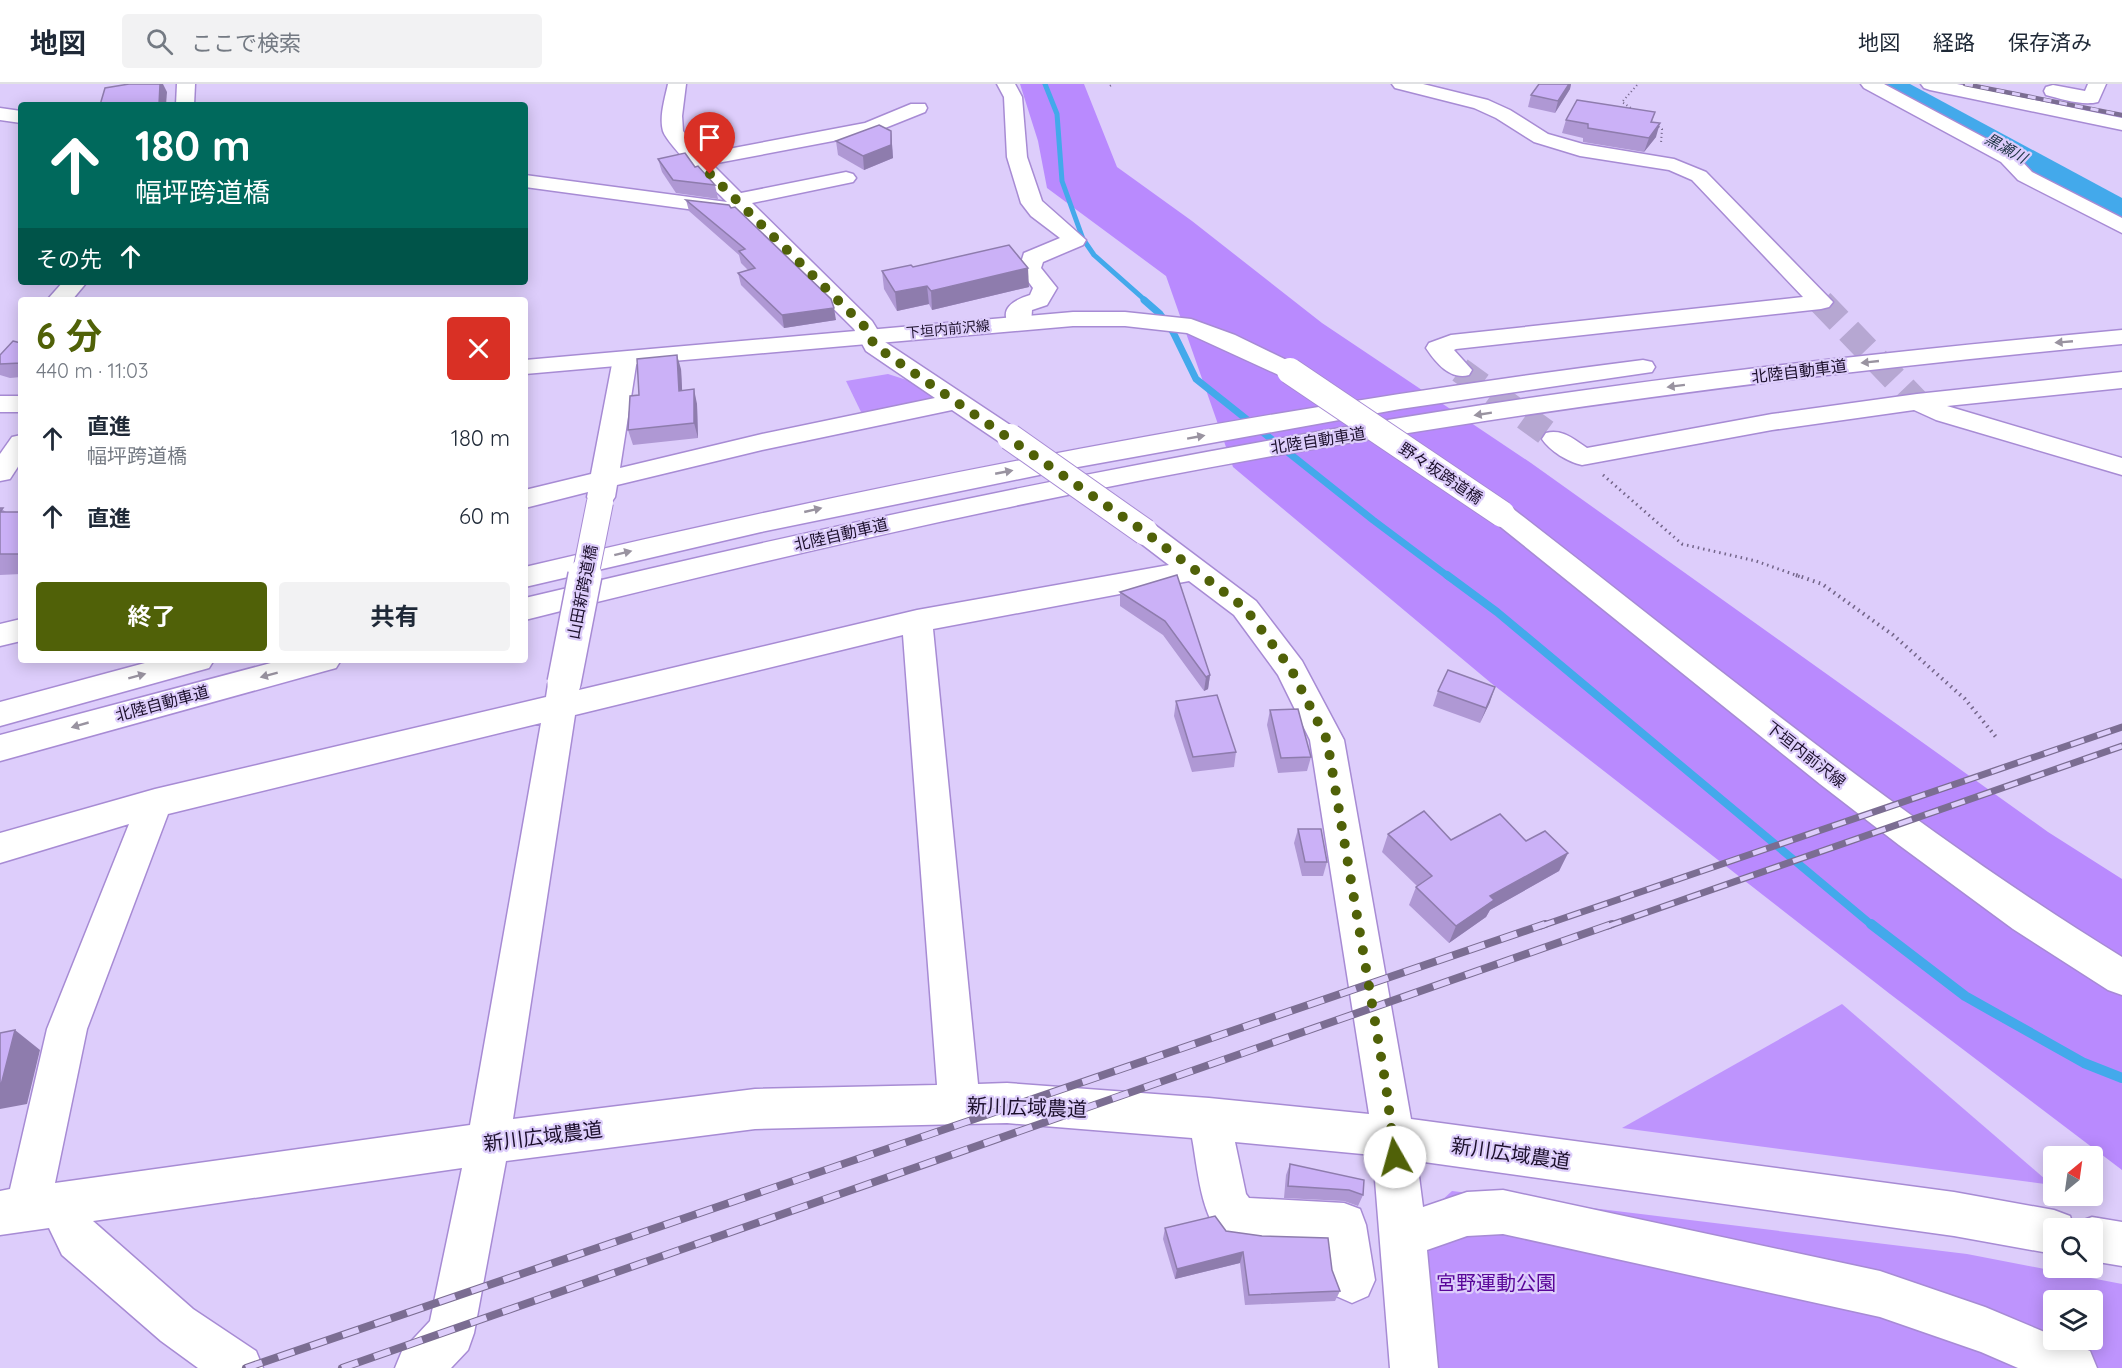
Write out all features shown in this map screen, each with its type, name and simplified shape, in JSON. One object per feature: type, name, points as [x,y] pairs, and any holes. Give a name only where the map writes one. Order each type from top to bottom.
[{"type":"main road","points":[[184,102],[186,84]]},
{"type":"main road","points":[[677,84],[672,116],[673,132],[741,205],[864,326],[875,346],[1145,532],[1245,608],[1291,669],[1327,740],[1393,1137],[1414,1368]]},
{"type":"main road","points":[[1006,84],[1013,97],[1017,157],[1032,202],[1039,211],[1075,240],[1032,258],[1030,269],[1045,288],[1039,300],[1020,306],[1019,323]]},
{"type":"main road","points":[[1401,84],[1481,104],[1503,114],[1541,138],[1580,150],[1674,165],[1699,176],[1821,302],[1451,342],[1438,348],[1460,370]]},
{"type":"main road","points":[[1870,84],[2008,158],[2025,176],[2122,227]]},
{"type":"main road","points":[[1930,84],[2122,124]]},
{"type":"main road","points":[[2040,88],[2091,98],[2097,84]]},
{"type":"main road","points":[[698,161],[870,128],[918,108]]},
{"type":"main road","points":[[0,114],[18,117]]},
{"type":"main road","points":[[528,181],[615,192],[684,205],[741,205],[846,178]]},
{"type":"main road","points":[[62,297],[73,285]]},
{"type":"main road","name":"北陸自動車道","points":[[528,576],[845,503],[1047,464],[1413,400],[1581,375],[1764,353],[2122,315]]},
{"type":"main road","name":"下垣内前沢線","points":[[528,367],[1019,323],[1073,319],[1125,319],[1191,326],[1290,371]]},
{"type":"main road","name":"北陸自動車道","points":[[528,608],[849,531],[1056,488],[1255,451],[1625,392],[1812,369],[2122,337]]},
{"type":"main road","name":"山田新跨道橋","points":[[419,1368],[451,1333],[488,1143],[563,694],[625,359]]},
{"type":"main road","name":"野々坂跨道橋","points":[[1290,371],[1502,514]]},
{"type":"main road","points":[[1555,439],[1582,457],[1772,422],[1917,402],[2122,380]]},
{"type":"main road","points":[[528,499],[602,490],[762,442],[957,401]]},
{"type":"main road","points":[[1917,402],[1945,415],[2122,467]]},
{"type":"main road","points":[[0,404],[18,404]]},
{"type":"main road","points":[[0,473],[18,447]]},
{"type":"main road","name":"下垣内前沢線","points":[[1502,514],[1894,822],[2026,918],[2122,978]]},
{"type":"main road","points":[[0,848],[155,803],[563,694],[917,621],[1194,570]]},
{"type":"main road","points":[[917,621],[958,1104]]},
{"type":"main road","points":[[0,635],[18,631]]},
{"type":"main road","name":"北陸自動車道","points":[[0,714],[187,663]]},
{"type":"main road","name":"北陸自動車道","points":[[0,748],[314,663]]},
{"type":"main road","points":[[155,803],[67,1029],[29,1208],[78,1239],[177,1324],[239,1368]]},
{"type":"main road","name":"新川広域農道","points":[[29,1208],[755,1108],[1007,1103],[1209,1118],[1393,1137],[1954,1214],[2043,1230]]},
{"type":"main road","points":[[1209,1118],[1226,1203],[1238,1220],[1344,1225],[1352,1280]]},
{"type":"main road","points":[[1403,1236],[1467,1214],[1503,1212],[1880,1294],[1985,1330],[2073,1368]]},
{"type":"main road","points":[[2103,1241],[2122,1244]]},
{"type":"path","points":[[1638,84],[1622,102],[1638,113]]},
{"type":"path","points":[[1654,124],[1662,129],[1659,162]]},
{"type":"path","points":[[1582,457],[1682,544],[1756,561],[1822,584],[1893,635],[1965,699],[1996,737]]},
{"type":"green space","points":[[888,374],[910,381],[937,399],[862,414],[846,381]]},
{"type":"green space","points":[[1842,1004],[2043,1177],[2043,1184],[1622,1128]]},
{"type":"green space","name":"宮野運動公園","points":[[1452,1191],[1967,1254],[2043,1269],[2043,1278],[2091,1278],[2122,1284],[2122,1368],[1414,1368],[1403,1236]]},
{"type":"shaded area","points":[[1020,84],[1084,84],[1117,167],[1192,221],[1322,323],[1531,463],[2048,832],[2122,879],[2122,1170],[2103,1156],[2103,1146],[2090,1146],[1890,994],[1491,683],[1233,467],[1166,276],[1047,188],[1038,141]]},
{"type":"building","points":[[129,84],[160,84],[159,102],[101,102],[105,88]]},
{"type":"building","points":[[1539,84],[1569,84],[1558,101],[1531,95]]},
{"type":"building","points":[[1577,100],[1655,112],[1651,122],[1660,123],[1649,138],[1588,128],[1588,124],[1566,120]]},
{"type":"building","points":[[879,125],[891,131],[891,145],[863,156],[836,141]]},
{"type":"building","points":[[685,153],[695,167],[698,166],[715,185],[673,180],[658,159]]},
{"type":"building","points":[[686,200],[735,207],[831,299],[834,308],[782,315],[738,273],[755,268],[739,251],[745,249]]},
{"type":"building","points":[[1009,245],[1028,268],[931,291],[927,286],[895,292],[882,271],[911,265],[913,267]]},
{"type":"building","points":[[13,341],[18,342],[18,363],[0,364],[0,355]]},
{"type":"building","points":[[677,355],[679,391],[694,389],[694,423],[628,430],[630,396],[639,395],[637,359]]},
{"type":"building","points":[[0,512],[18,512],[18,554],[0,554]]},
{"type":"building","points":[[1177,575],[1210,675],[1206,677],[1165,621],[1120,592]]},
{"type":"building","points":[[1448,670],[1495,687],[1486,708],[1438,691]]},
{"type":"building","points":[[1217,695],[1236,752],[1193,757],[1176,701]]},
{"type":"building","points":[[1298,709],[1311,757],[1281,758],[1270,710]]},
{"type":"building","points":[[1424,811],[1451,840],[1500,814],[1526,841],[1545,831],[1568,853],[1490,896],[1494,900],[1456,926],[1416,887],[1432,876],[1388,834]]},
{"type":"building","points":[[1298,829],[1321,829],[1327,862],[1305,862]]},
{"type":"building","points":[[15,1030],[1,1085],[0,1086],[0,1033]]},
{"type":"building","points":[[1290,1164],[1364,1180],[1363,1195],[1349,1190],[1288,1186]]},
{"type":"building","points":[[1215,1216],[1226,1231],[1262,1236],[1328,1238],[1332,1270],[1340,1291],[1249,1295],[1243,1252],[1177,1269],[1165,1228]]},
{"type":"waterway","points":[[1045,84],[1057,114],[1062,181],[1083,239],[1094,255],[1146,301]]},
{"type":"waterway","name":"黒瀬川","points":[[1889,84],[2054,176],[2122,211]]},
{"type":"waterway","points":[[1144,300],[1160,314],[1173,332],[1196,379],[1373,520],[1449,577]]},
{"type":"waterway","points":[[1447,575],[1497,612],[1873,926]]},
{"type":"waterway","points":[[1871,924],[1965,996],[2084,1063],[2122,1078]]},
{"type":"tunnel","points":[[1821,302],[1917,402]]},
{"type":"tunnel","points":[[1460,370],[1555,439]]},
{"type":"railway","points":[[1965,84],[2122,115]]},
{"type":"railway","points":[[1541,926],[2122,727]]},
{"type":"railway","points":[[1608,926],[2122,746]]},
{"type":"railway","points":[[246,1368],[1545,924]]},
{"type":"railway","points":[[342,1368],[1612,924]]},
{"type":"route","points":[[710,174],[864,326],[875,346],[1145,532],[1245,608],[1291,669],[1327,740],[1386,1086],[1395,1157]]}]
